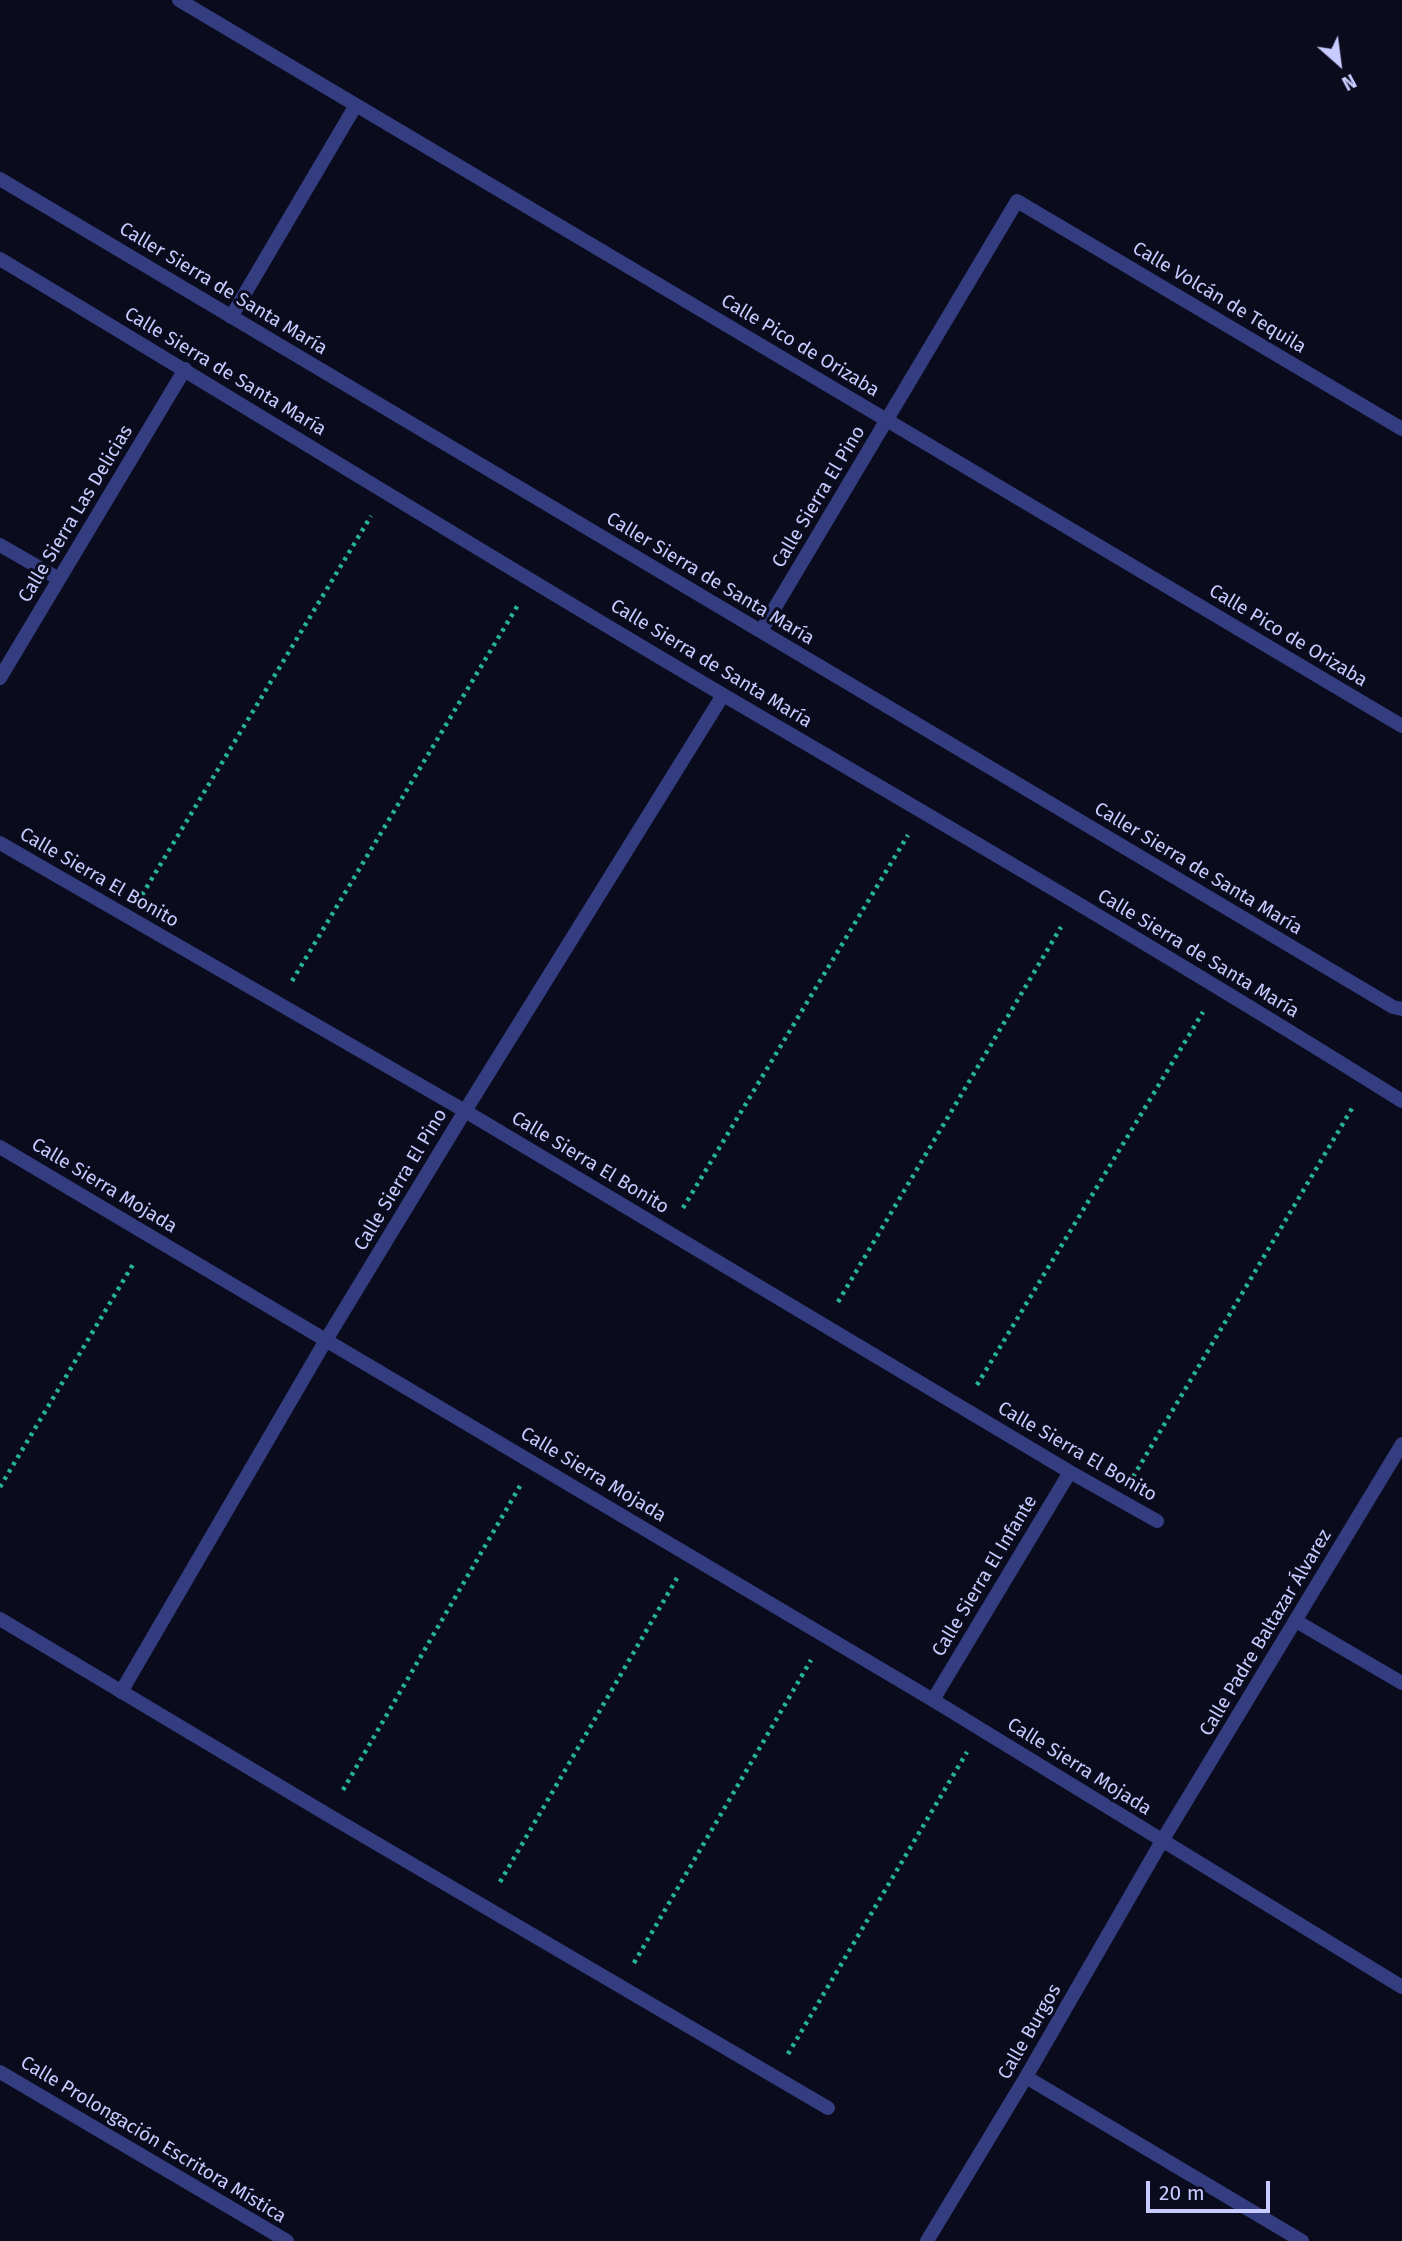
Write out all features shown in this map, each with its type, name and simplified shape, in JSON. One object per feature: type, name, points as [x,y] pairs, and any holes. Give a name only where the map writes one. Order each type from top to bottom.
[{"type":"street","name":"Calle Pico de Orizaba","points":[[179,0],[1402,726]]},
{"type":"street","points":[[231,317],[356,106]]},
{"type":"street","name":"Caller Sierra de Santa María","points":[[0,179],[1381,1000],[1402,1009]]},
{"type":"street","name":"Calle Sierra El Pino","points":[[761,631],[1017,201]]},
{"type":"street","name":"Calle Volcán de Tequila","points":[[1017,201],[1402,429]]},
{"type":"street","name":"Calle Sierra de Santa María","points":[[0,259],[723,695],[1076,902],[1402,1101]]},
{"type":"street","name":"Calle Sierra Las Delicias","points":[[0,678],[185,369]]},
{"type":"street","points":[[0,545],[59,579]]},
{"type":"street","name":"Calle Sierra El Pino","points":[[121,1692],[326,1340],[723,695]]},
{"type":"street","name":"Calle Sierra El Bonito","points":[[0,842],[465,1111],[1070,1472],[1157,1521]]},
{"type":"street","name":"Calle Sierra Mojada","points":[[0,1147],[933,1700],[1402,1987]]},
{"type":"street","name":"Calle Padre Baltazar Álvarez","points":[[1162,1841],[1402,1444]]},
{"type":"street","name":"Calle Sierra El Infante","points":[[933,1700],[1070,1472]]},
{"type":"street","points":[[0,1619],[828,2108]]},
{"type":"street","points":[[1296,1621],[1402,1683]]},
{"type":"street","name":"Calle Burgos","points":[[928,2241],[1162,1841]]},
{"type":"street","name":"Calle Prolongación Escritora Mística","points":[[0,2072],[287,2241]]},
{"type":"street","points":[[1026,2077],[1302,2241]]},
{"type":"path","points":[[129,917],[386,491]]},
{"type":"path","points":[[278,1004],[533,580]]},
{"type":"path","points":[[668,1233],[922,810]]},
{"type":"path","points":[[824,1325],[1076,902]]},
{"type":"path","points":[[964,1408],[1218,988]]},
{"type":"path","points":[[1119,1500],[1369,1080]]},
{"type":"path","points":[[0,1487],[150,1236]]},
{"type":"path","points":[[328,1815],[534,1462]]},
{"type":"path","points":[[485,1907],[690,1555]]},
{"type":"path","points":[[621,1985],[825,1636]]},
{"type":"path","points":[[775,2076],[980,1730]]}]
